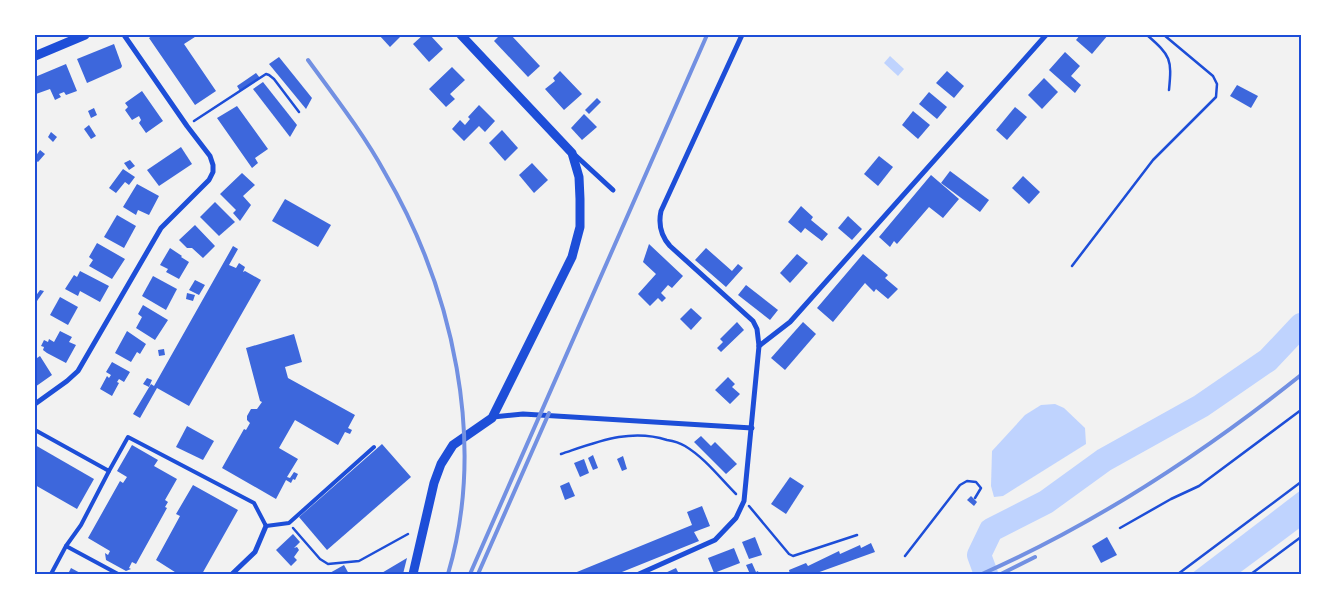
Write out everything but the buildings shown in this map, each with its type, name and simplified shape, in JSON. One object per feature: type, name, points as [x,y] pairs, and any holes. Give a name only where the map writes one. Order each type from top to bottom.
[{"type":"street","points":[[35,56],[85,35]]},
{"type":"street","points":[[35,404],[78,371],[161,228],[209,180],[213,172],[210,156],[124,35]]},
{"type":"street","points":[[462,35],[572,153],[614,190]]},
{"type":"street","points":[[639,574],[715,540],[736,518],[744,501],[759,346],[757,328],[753,321],[670,246],[661,231],[659,219],[660,211],[742,35]]},
{"type":"street","points":[[759,346],[790,322],[1046,35]]},
{"type":"street","points":[[492,418],[572,257],[580,227],[580,199],[578,177],[572,153]]},
{"type":"street","points":[[413,574],[434,482],[441,464],[453,444],[492,418],[524,414],[752,428]]},
{"type":"street","points":[[232,574],[255,552],[266,526]]},
{"type":"lane","points":[[35,430],[109,471]]},
{"type":"lane","points":[[50,574],[66,546],[82,525],[128,437],[254,503],[266,526],[289,523],[374,447]]},
{"type":"lane","points":[[66,546],[118,574]]},
{"type":"path","points":[[1147,35],[1164,51],[1168,59],[1171,67],[1169,90]]},
{"type":"path","points":[[1072,266],[1153,160],[1216,97],[1217,84],[1213,76],[1164,35]]},
{"type":"path","points":[[187,126],[266,74],[274,79],[299,112]]},
{"type":"path","points":[[1120,528],[1171,499],[1199,486],[1301,410]]},
{"type":"path","points":[[561,454],[616,436],[656,436],[683,444],[696,454],[755,511],[789,554],[793,556],[857,535]]},
{"type":"path","points":[[905,556],[960,485],[967,481],[976,482],[981,488],[975,498]]},
{"type":"path","points":[[1178,574],[1301,482]]},
{"type":"path","points":[[289,523],[320,559],[328,564],[359,561],[408,534]]},
{"type":"path","points":[[1251,574],[1301,537]]},
{"type":"water","points":[[890,56],[904,69],[898,76],[884,63]]},
{"type":"water","points":[[1055,404],[1064,408],[1085,428],[1086,444],[1003,496],[994,497],[991,486],[992,451],[1025,415],[1041,405]]},
{"type":"water","points":[[1301,490],[1301,527],[1238,574],[1191,574]]},
{"type":"waterway","points":[[986,574],[979,555],[991,530],[1046,502],[1104,460],[1201,406],[1268,360],[1301,325]]},
{"type":"railway","points":[[470,574],[707,35]]},
{"type":"railway","points":[[308,60],[358,129],[385,173],[409,218],[429,266],[445,316],[457,368],[463,420],[464,472],[459,524],[448,574]]},
{"type":"railway","points":[[982,574],[1025,554],[1148,485],[1226,432],[1301,375]]},
{"type":"railway","points":[[478,574],[549,413]]},
{"type":"railway","points":[[1001,574],[1035,557]]}]
